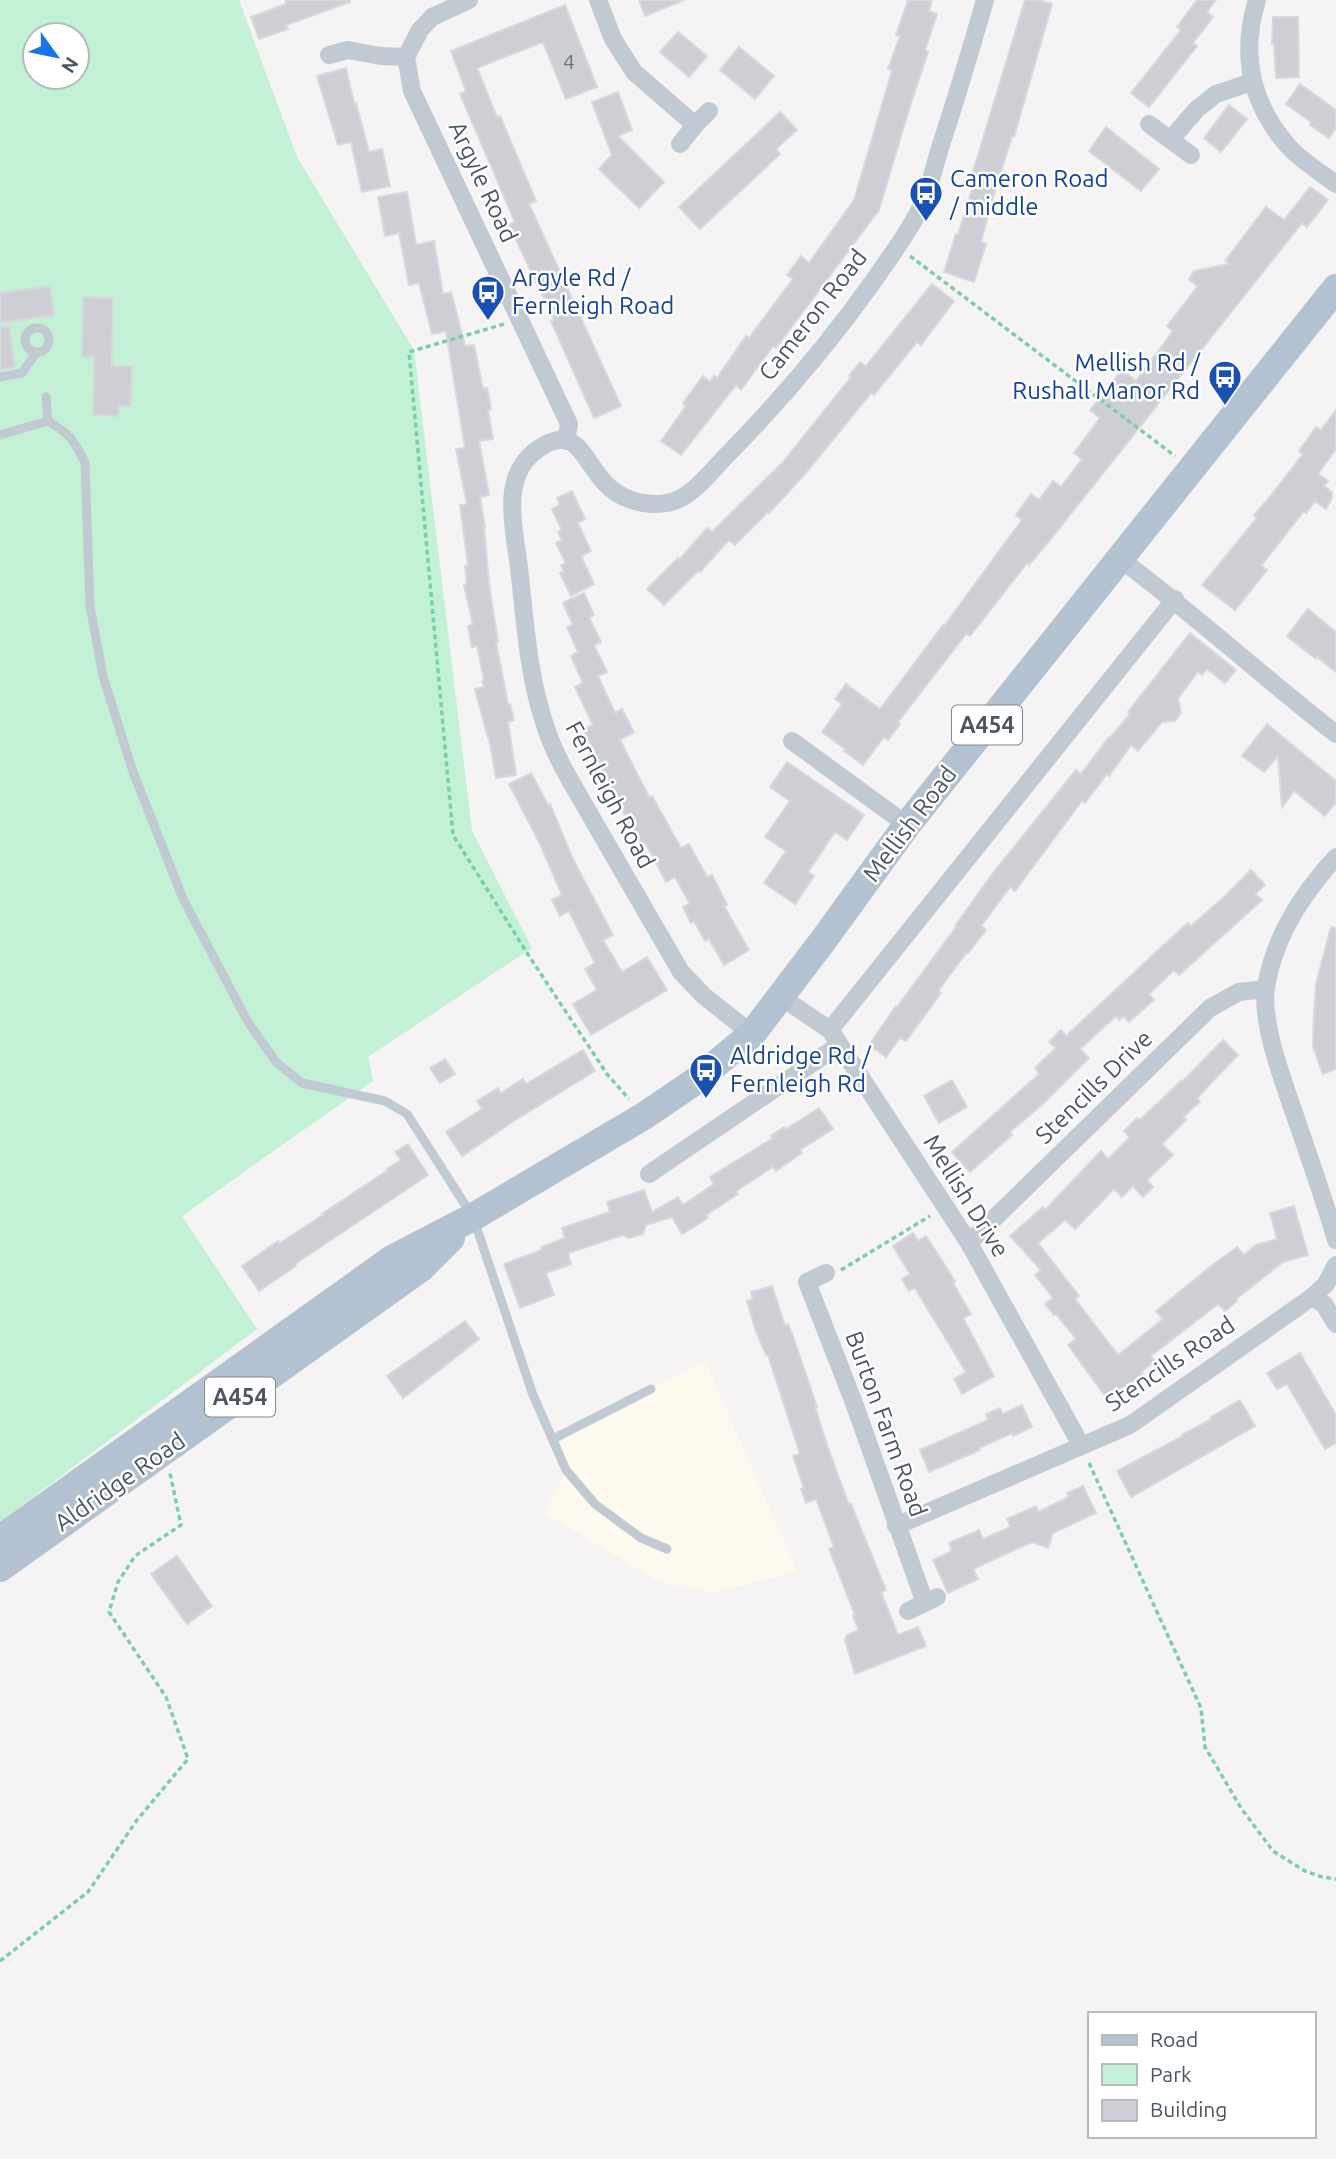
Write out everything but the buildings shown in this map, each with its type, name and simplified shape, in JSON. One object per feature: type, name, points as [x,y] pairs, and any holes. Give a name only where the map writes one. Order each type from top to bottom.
[{"type":"main road","name":"Mellish Road","points":[[614,1134],[694,1082],[752,1034],[907,825],[1336,288]]},
{"type":"main road","name":"Aldridge Road","points":[[0,1539],[392,1259],[472,1217],[614,1134]]},
{"type":"main road","name":"Aldridge Road","points":[[0,1568],[421,1268],[472,1217]]},
{"type":"street","points":[[330,55],[346,44],[381,56],[406,57],[419,30],[432,17],[469,0]]},
{"type":"street","points":[[598,0],[613,39],[634,72],[695,125]]},
{"type":"street","name":"Cameron Road","points":[[566,441],[584,452],[596,473],[622,497],[652,504],[676,501],[695,487],[794,383],[850,314],[898,246],[922,205],[985,0]]},
{"type":"street","points":[[1257,0],[1249,31],[1249,62],[1252,82],[1266,118],[1290,149],[1336,184]]},
{"type":"street","name":"Argyle Road","points":[[406,57],[412,90],[569,424],[566,441]]},
{"type":"street","points":[[1171,139],[1197,108],[1216,94],[1252,82]]},
{"type":"street","points":[[680,144],[709,111]]},
{"type":"street","points":[[1149,124],[1191,155]]},
{"type":"street","name":"Fernleigh Road","points":[[566,441],[556,441],[533,453],[519,472],[512,492],[513,521],[534,686],[545,728],[574,786],[681,972],[704,996],[752,1034]]},
{"type":"street","points":[[1119,558],[1175,599],[1280,691],[1336,734]]},
{"type":"street","points":[[649,1174],[835,1037],[1175,599]]},
{"type":"street","points":[[792,741],[907,825]]},
{"type":"street","points":[[1336,856],[1313,882],[1288,920],[1265,989],[1268,1028],[1278,1065],[1336,1240]]},
{"type":"street","name":"Stencills Drive","points":[[969,1243],[1210,1008],[1239,992],[1265,989]]},
{"type":"street","name":"Mellish Drive","points":[[781,997],[835,1037],[969,1243],[1081,1445]]},
{"type":"street","name":"Stencills Road","points":[[896,1526],[1130,1426],[1312,1297],[1326,1284],[1336,1265]]},
{"type":"street","name":"Burton Farm Road","points":[[826,1273],[807,1282],[896,1526],[931,1600],[908,1611]]},
{"type":"street","points":[[1312,1297],[1324,1304],[1336,1324]]},
{"type":"lane","points":[[0,377],[22,373],[36,353]]},
{"type":"lane","points":[[46,397],[48,421],[75,441],[85,463],[90,606],[103,676],[133,772],[184,901],[248,1022],[276,1062],[302,1083],[385,1101],[407,1114],[472,1217],[533,1395],[566,1470],[595,1504],[641,1538],[667,1549]]},
{"type":"lane","points":[[0,435],[48,421]]},
{"type":"lane","points":[[553,1439],[651,1389]]},
{"type":"path","points":[[898,246],[1191,468]]},
{"type":"path","points":[[519,319],[409,352],[453,835],[607,1074],[644,1116]]},
{"type":"path","points":[[826,1273],[836,1273],[945,1206]]},
{"type":"path","points":[[1081,1445],[1201,1709],[1205,1747],[1214,1763],[1241,1808],[1273,1851],[1305,1871],[1336,1879]]},
{"type":"path","points":[[0,1961],[88,1892],[137,1820],[188,1759],[166,1697],[109,1612],[118,1582],[135,1556],[181,1525],[170,1478],[168,1448]]},
{"type":"shaded area","points":[[705,1361],[798,1572],[711,1593],[658,1581],[544,1513],[568,1468],[558,1434]]},
{"type":"green space","points":[[0,0],[239,0],[297,157],[414,350],[472,831],[532,948],[368,1057],[373,1081],[182,1216],[257,1329],[0,1522]]},
{"type":"place","name":"Cameron Road / middle","points":[[926,223]]},
{"type":"place","name":"Argyle Rd / Fernleigh Road","points":[[488,322]]},
{"type":"place","name":"Mellish Rd / Rushall Manor Rd","points":[[1225,407]]},
{"type":"place","name":"Aldridge Rd / Fernleigh Rd","points":[[706,1100]]}]
